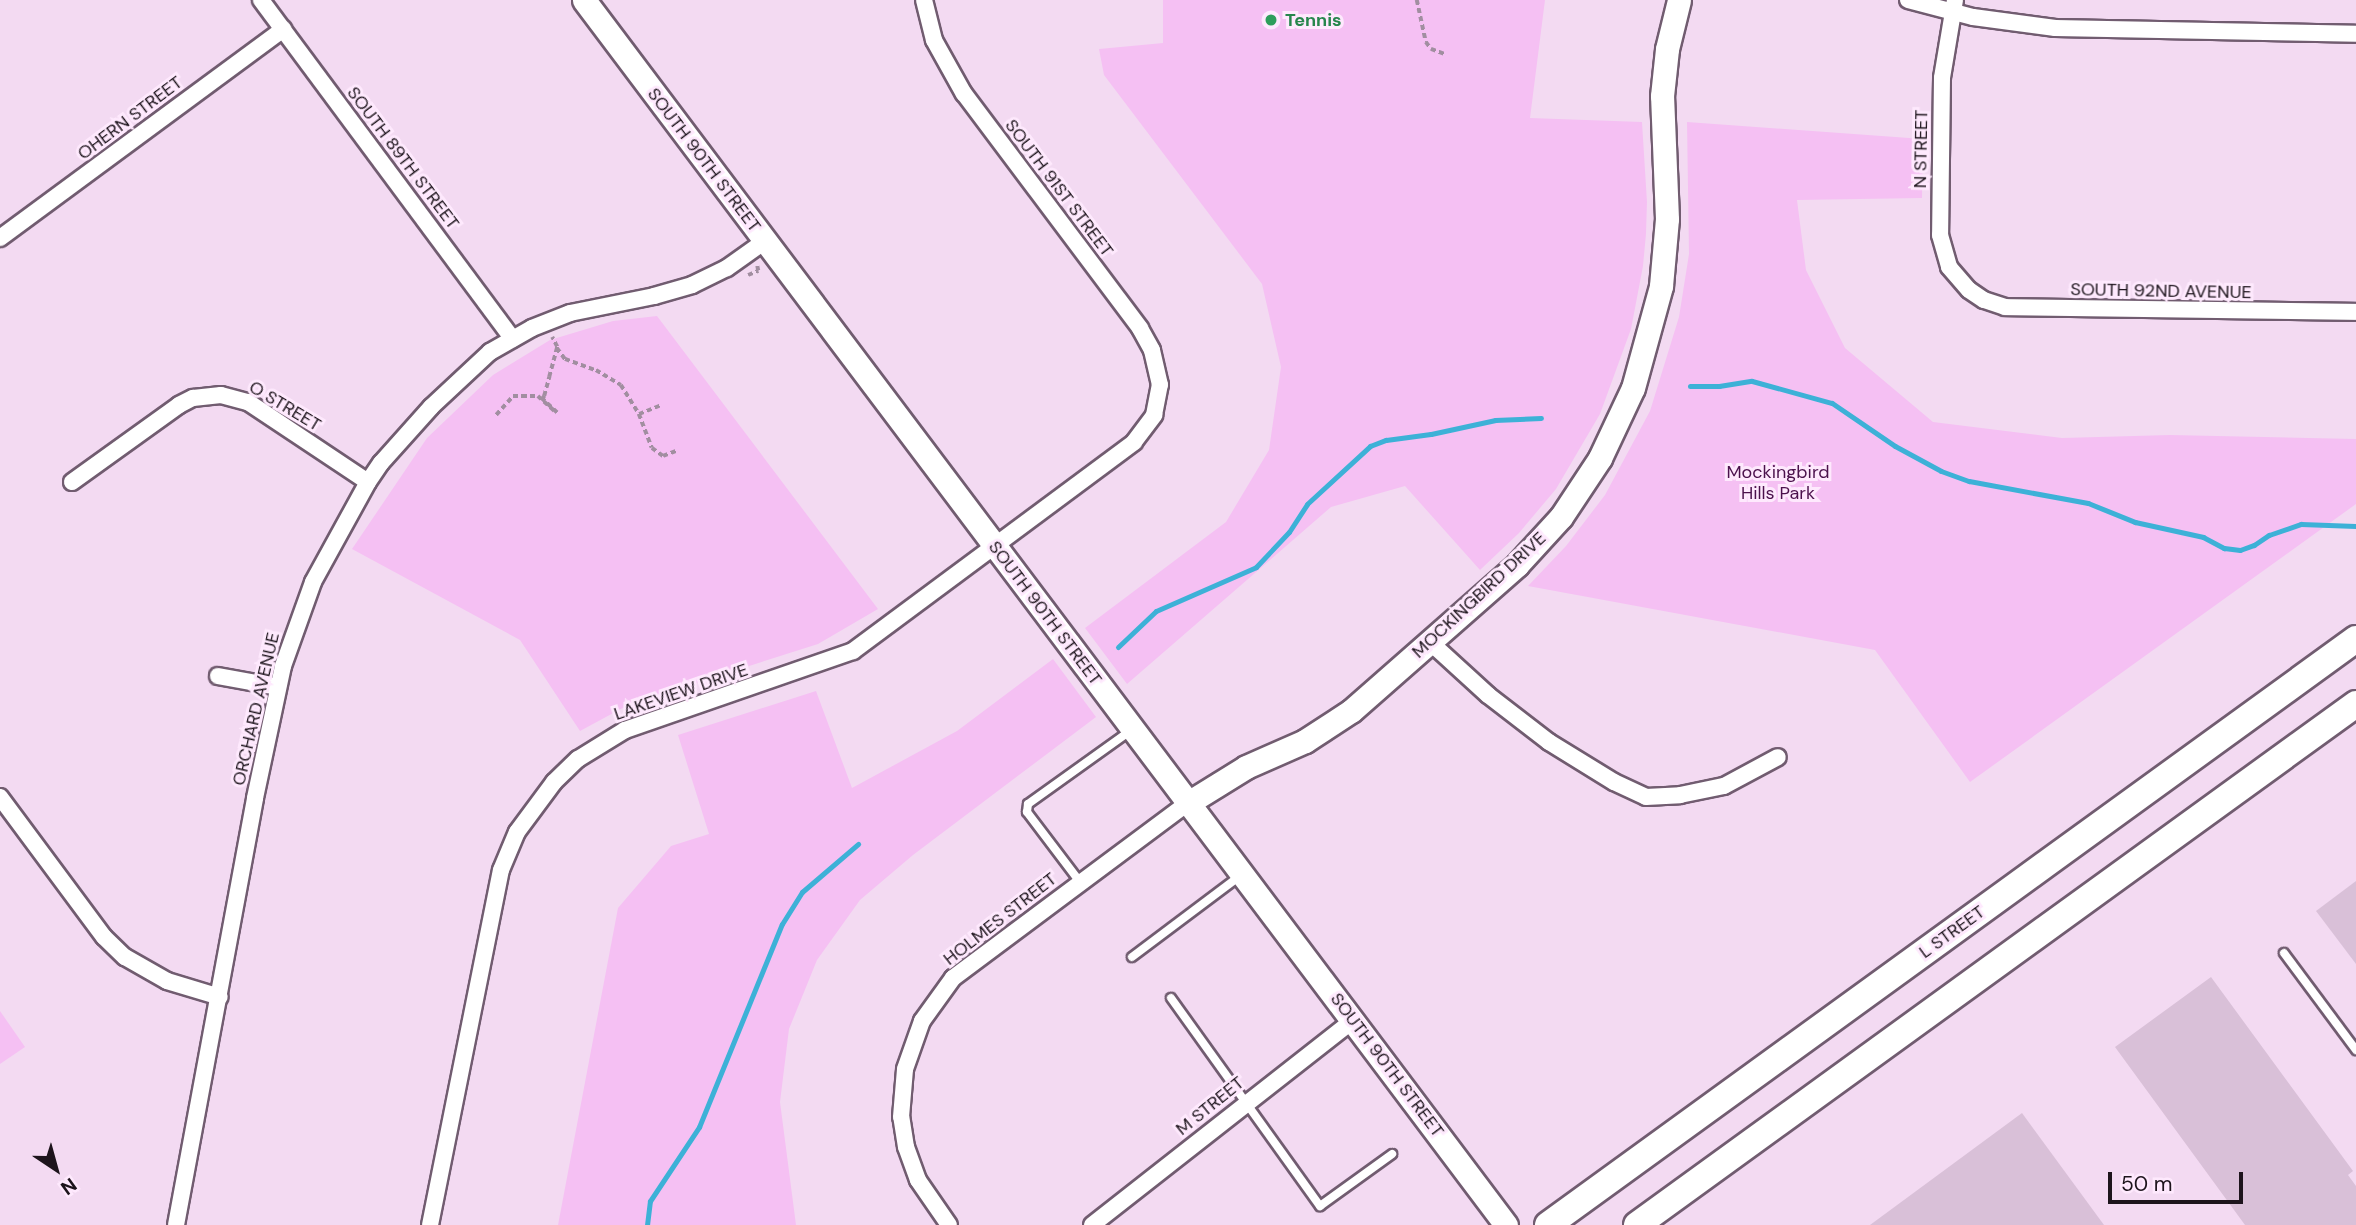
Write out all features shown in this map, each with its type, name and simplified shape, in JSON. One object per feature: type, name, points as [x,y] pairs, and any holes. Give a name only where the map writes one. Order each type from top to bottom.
[{"type":"main road","name":"L STREET","points":[[1548,1225],[2356,639]]},
{"type":"main road","points":[[1637,1225],[2356,704]]},
{"type":"street","name":"SOUTH 89TH STREET","points":[[261,0],[513,339]]},
{"type":"street","name":"SOUTH 91ST STREET","points":[[924,0],[934,40],[964,94],[1140,328],[1157,364],[1159,398]]},
{"type":"street","name":"MOCKINGBIRD DRIVE","points":[[1188,803],[1245,767],[1333,726],[1517,565],[1561,517],[1600,458],[1633,388],[1653,323],[1665,257],[1667,219],[1662,96],[1667,49],[1679,0]]},
{"type":"street","points":[[1908,0],[1954,6],[2055,28],[2356,34]]},
{"type":"street","name":"SOUTH 90TH STREET","points":[[592,3],[765,241],[1506,1225]]},
{"type":"street","name":"N STREET","points":[[1954,6],[1941,78],[1940,235],[1949,267],[1969,290]]},
{"type":"street","name":"OHERN STREET","points":[[0,238],[283,29]]},
{"type":"street","name":"ORCHARD AVENUE","points":[[176,1225],[278,687],[294,632],[313,582],[368,482],[381,463],[461,376],[513,339],[570,313],[692,285],[727,268],[765,241]]},
{"type":"street","name":"SOUTH 92ND AVENUE","points":[[1969,290],[1984,300],[2006,307],[2356,312]]},
{"type":"street","name":"O STREET","points":[[72,482],[179,405],[193,398],[221,395],[248,402],[368,482]]},
{"type":"street","name":"LAKEVIEW DRIVE","points":[[430,1225],[501,870],[517,832],[540,797],[578,759],[625,730],[853,651],[1134,442],[1154,415],[1159,398]]},
{"type":"street","points":[[1430,642],[1488,695],[1540,735],[1614,782],[1646,797],[1680,795],[1724,786],[1777,757]]},
{"type":"street","points":[[218,676],[278,687]]},
{"type":"street","points":[[0,797],[104,937],[125,957],[167,981],[220,997]]},
{"type":"street","name":"HOLMES STREET","points":[[949,1225],[923,1189],[906,1147],[901,1098],[913,1041],[930,1007],[953,978],[1188,803]]},
{"type":"street","name":"M STREET","points":[[1092,1225],[1246,1101],[1353,1020]]},
{"type":"lane","points":[[1080,882],[1027,812],[1028,804],[1132,729]]},
{"type":"lane","points":[[1132,957],[1242,874]]},
{"type":"lane","points":[[2284,953],[2356,1050]]},
{"type":"lane","points":[[1171,998],[1320,1206],[1392,1154]]},
{"type":"path","points":[[1417,0],[1426,43],[1431,49],[1445,54]]},
{"type":"path","points":[[552,337],[565,359],[603,373],[621,385],[639,414],[652,448],[663,456],[676,451]]},
{"type":"path","points":[[496,415],[513,396],[538,396],[557,412],[542,399],[557,347]]},
{"type":"path","points":[[639,414],[661,405]]},
{"type":"green space","points":[[1163,0],[1545,0],[1530,118],[1642,122],[1647,202],[1646,234],[1631,329],[1600,414],[1556,489],[1519,533],[1480,570],[1405,486],[1331,507],[1127,684],[1085,628],[1226,522],[1269,450],[1281,367],[1262,284],[1104,75],[1099,49],[1163,43]]},
{"type":"green space","name":"Mockingbird Hills Park","points":[[1687,122],[1923,139],[1922,198],[1797,200],[1806,270],[1845,348],[1933,422],[2062,438],[2170,435],[2356,439],[2356,504],[1970,782],[1875,650],[1528,586],[1566,546],[1605,495],[1650,411],[1679,317],[1689,254]]},
{"type":"green space","points":[[657,316],[878,609],[818,644],[630,704],[580,731],[520,640],[352,549],[427,438],[493,375],[550,340],[613,321]]},
{"type":"green space","points":[[1053,659],[1096,717],[913,855],[860,900],[817,960],[789,1029],[780,1102],[796,1225],[558,1225],[618,908],[671,846],[709,834],[678,735],[816,691],[852,788],[957,731]]},
{"type":"green space","points":[[0,1011],[25,1047],[0,1064]]},
{"type":"building","points":[[2356,881],[2356,964],[2316,911]]},
{"type":"building","points":[[2211,977],[2353,1171],[2348,1175],[2356,1186],[2356,1225],[2245,1225],[2115,1047]]},
{"type":"building","points":[[2022,1113],[2104,1225],[1870,1225]]},
{"type":"waterway","points":[[1690,386],[1719,386],[1752,381],[1832,403],[1895,446],[1941,471],[1969,481],[2088,503],[2135,522],[2203,537],[2224,548],[2240,550],[2269,535],[2301,524],[2356,526]]},
{"type":"waterway","points":[[1118,647],[1156,611],[1256,567],[1289,532],[1307,504],[1370,446],[1386,440],[1431,434],[1495,420],[1541,418]]},
{"type":"waterway","points":[[647,1225],[650,1201],[699,1127],[782,924],[802,892],[858,844]]},
{"type":"place","name":"Tennis","points":[[1271,20]]}]
